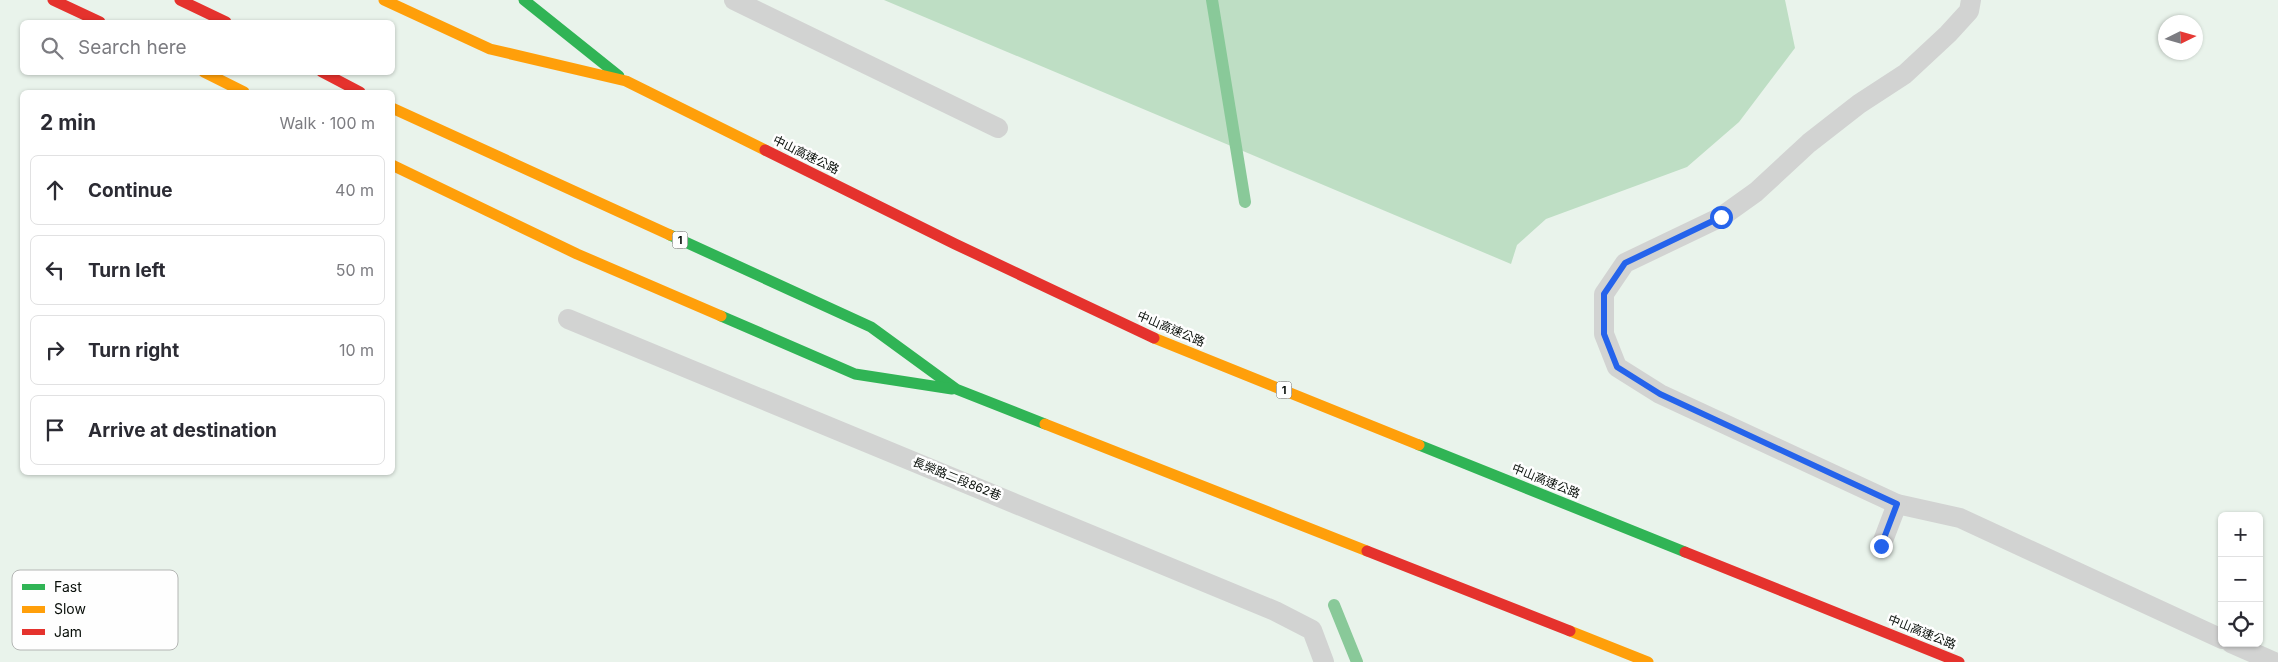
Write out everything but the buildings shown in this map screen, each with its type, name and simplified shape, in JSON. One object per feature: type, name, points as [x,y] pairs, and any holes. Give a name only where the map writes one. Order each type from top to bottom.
[{"type":"highway","points":[[53,0],[96,20]]},
{"type":"highway","points":[[180,0],[222,20]]},
{"type":"highway","name":"中山高速公路","points":[[384,0],[490,49],[626,81],[955,244],[1149,336],[1959,662]]},
{"type":"highway","points":[[524,0],[626,81]]},
{"type":"highway","points":[[210,75],[240,90]]},
{"type":"highway","points":[[328,75],[356,90]]},
{"type":"highway","name":"1","points":[[395,109],[871,327],[956,389],[1648,662]]},
{"type":"highway","points":[[395,166],[577,254],[855,374],[956,389]]},
{"type":"lane","points":[[734,0],[998,128]]},
{"type":"lane","points":[[1971,0],[1969,11],[1948,34],[1905,74],[1859,104],[1809,143],[1756,192],[1721,217],[1625,263],[1604,294],[1604,334],[1617,367],[1660,394],[1897,504],[1960,518],[2218,637]]},
{"type":"lane","name":"長榮路二段862巷","points":[[568,319],[1275,611],[1312,630],[1324,662]]},
{"type":"lane","points":[[1881,546],[1897,504]]},
{"type":"lane","points":[[2240,647],[2274,662]]},
{"type":"green space","points":[[884,0],[1785,0],[1795,48],[1739,122],[1687,167],[1546,219],[1517,245],[1511,264]]},
{"type":"waterway","points":[[1212,0],[1245,202]]},
{"type":"waterway","points":[[1334,605],[1357,662]]},
{"type":"traffic: fast","points":[[524,0],[619,76]]},
{"type":"traffic: fast","points":[[670,235],[871,327],[956,389],[1045,424]]},
{"type":"traffic: fast","points":[[721,316],[855,374],[952,389]]},
{"type":"traffic: fast","points":[[1419,445],[1685,552]]},
{"type":"traffic: slow","points":[[384,0],[490,49],[626,81],[765,150]]},
{"type":"traffic: slow","points":[[210,75],[240,90]]},
{"type":"traffic: slow","points":[[395,109],[670,235]]},
{"type":"traffic: slow","points":[[395,166],[577,254],[721,316]]},
{"type":"traffic: slow","points":[[1154,338],[1419,445]]},
{"type":"traffic: slow","points":[[1045,424],[1367,551]]},
{"type":"traffic: slow","points":[[1570,631],[1648,662]]},
{"type":"traffic: jam","points":[[53,0],[96,20]]},
{"type":"traffic: jam","points":[[180,0],[222,20]]},
{"type":"traffic: jam","points":[[328,75],[356,90]]},
{"type":"traffic: jam","points":[[765,150],[955,244],[1154,338]]},
{"type":"traffic: jam","points":[[1367,551],[1570,631]]},
{"type":"traffic: jam","points":[[1685,552],[1959,662]]},
{"type":"route","points":[[1721,217],[1625,263],[1604,294],[1604,334],[1617,367],[1660,394],[1897,504],[1881,546]]}]
